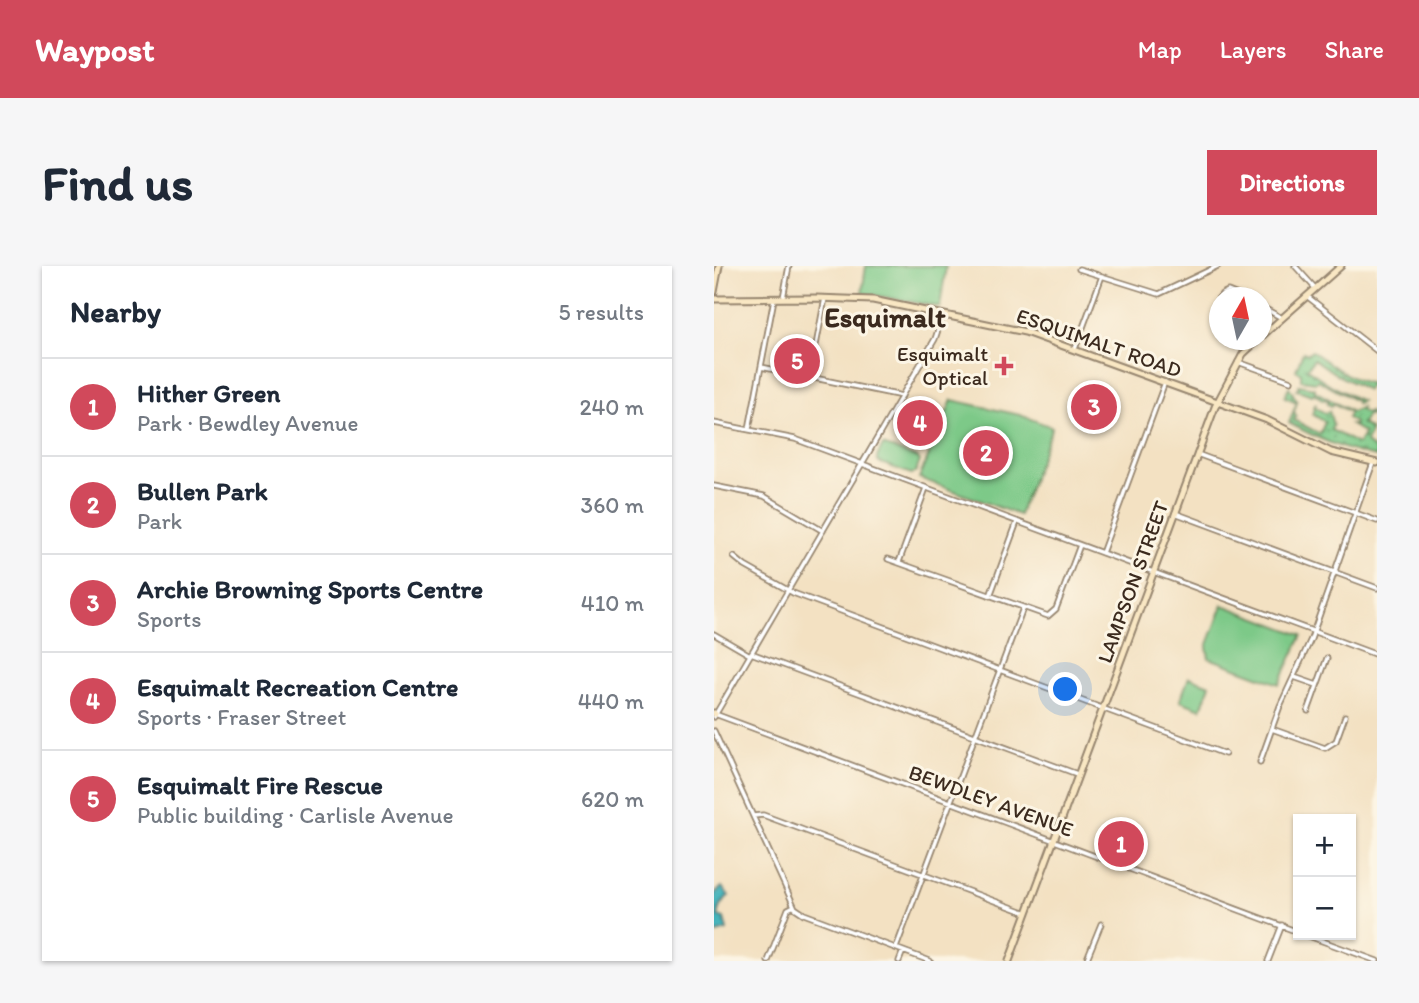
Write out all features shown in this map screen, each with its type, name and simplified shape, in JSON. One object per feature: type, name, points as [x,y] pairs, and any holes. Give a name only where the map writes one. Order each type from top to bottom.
[{"type":"main road","points":[[714,292],[719,266]]},
{"type":"main road","name":"LAMPSON STREET","points":[[1272,327],[1341,266]]},
{"type":"main road","name":"ESQUIMALT ROAD","points":[[714,299],[876,300],[1026,332],[1277,424],[1331,452],[1375,463]]},
{"type":"main road","name":"LAMPSON STREET","points":[[1009,961],[1217,401],[1238,362],[1249,350]]},
{"type":"street","points":[[783,298],[789,266]]},
{"type":"street","points":[[1079,269],[1159,294],[1218,266]]},
{"type":"street","points":[[1295,266],[1316,290]]},
{"type":"street","points":[[1075,349],[1102,276]]},
{"type":"street","points":[[1308,297],[1377,351]]},
{"type":"street","points":[[810,377],[825,298]]},
{"type":"street","points":[[749,429],[774,299]]},
{"type":"street","points":[[1272,312],[1282,318]]},
{"type":"street","points":[[714,715],[937,335],[944,314]]},
{"type":"street","points":[[1238,362],[1291,381]]},
{"type":"street","points":[[761,367],[902,396]]},
{"type":"street","points":[[1102,553],[1165,382]]},
{"type":"street","points":[[714,423],[795,439],[1377,655]]},
{"type":"street","points":[[1197,454],[1377,521]]},
{"type":"street","points":[[1260,762],[1313,631],[1375,463]]},
{"type":"street","points":[[714,486],[764,496],[823,531]]},
{"type":"street","points":[[899,562],[926,488]]},
{"type":"street","points":[[1175,513],[1377,588]]},
{"type":"street","points":[[990,596],[1018,522]]},
{"type":"street","points":[[888,559],[1042,615],[1050,615],[1056,609],[1080,545]]},
{"type":"street","points":[[734,556],[745,566],[788,590],[1225,754]]},
{"type":"street","points":[[896,948],[1023,608]]},
{"type":"street","points":[[714,634],[750,654],[1078,775]]},
{"type":"street","points":[[1308,711],[1327,658]]},
{"type":"street","points":[[1294,677],[1317,685]]},
{"type":"street","name":"BEWDLEY AVENUE","points":[[714,715],[1293,930]]},
{"type":"street","points":[[1272,729],[1325,748],[1336,741],[1345,716]]},
{"type":"street","points":[[714,731],[794,906],[804,914],[930,961]]},
{"type":"street","points":[[753,816],[763,815],[1027,914]]},
{"type":"street","points":[[768,961],[788,909],[794,906]]},
{"type":"street","points":[[1086,961],[1101,924]]},
{"type":"street","points":[[1268,961],[1282,925]]},
{"type":"street","points":[[1320,940],[1377,961]]},
{"type":"street","points":[[899,961],[903,951]]},
{"type":"green space","points":[[866,266],[946,266],[940,307],[862,293]]},
{"type":"green space","points":[[1312,351],[1350,377],[1377,384],[1377,389],[1370,385],[1367,390],[1337,375],[1314,359],[1307,369],[1361,401],[1356,404],[1356,401],[1318,380],[1301,380],[1301,373],[1296,370],[1303,352],[1308,354]]},
{"type":"green space","points":[[1299,385],[1315,388],[1315,391],[1352,412],[1361,407],[1360,410],[1371,413],[1362,424],[1371,430],[1366,443],[1377,451],[1377,457],[1332,443],[1289,423],[1297,402],[1294,420],[1320,434],[1325,422],[1312,414],[1316,403],[1315,407],[1325,413],[1329,411],[1333,425],[1331,430],[1358,444],[1361,439],[1365,439],[1362,438],[1364,433],[1351,425],[1355,423],[1347,418],[1350,412],[1333,403],[1332,406],[1327,404],[1329,401],[1314,393],[1312,395],[1297,390]]},
{"type":"green space","points":[[1289,387],[1297,401],[1285,397]]},
{"type":"green space","points":[[952,400],[1020,415],[1052,427],[1019,515],[919,478]]},
{"type":"green space","points":[[883,445],[918,458],[920,461],[916,472],[911,474],[878,462],[877,457]]},
{"type":"green space","points":[[1223,605],[1302,635],[1279,684],[1209,658],[1207,647]]},
{"type":"green space","points":[[1189,677],[1210,685],[1201,709],[1180,701]]},
{"type":"water","points":[[722,887],[729,896],[721,905],[718,916],[724,918],[727,930],[714,934],[714,894]]},
{"type":"place","name":"Esquimalt Fire Rescue","points":[[797,361]]},
{"type":"place","name":"Esquimalt Optical","points":[[1004,366]]},
{"type":"place","name":"Archie Browning Sports Centre","points":[[1094,407]]},
{"type":"place","name":"Esquimalt Recreation Centre","points":[[920,423]]},
{"type":"place","name":"Bullen Park","points":[[986,453]]},
{"type":"place","name":"Hither Green","points":[[1121,844]]},
{"type":"district","name":"Esquimalt","points":[[885,317]]}]
